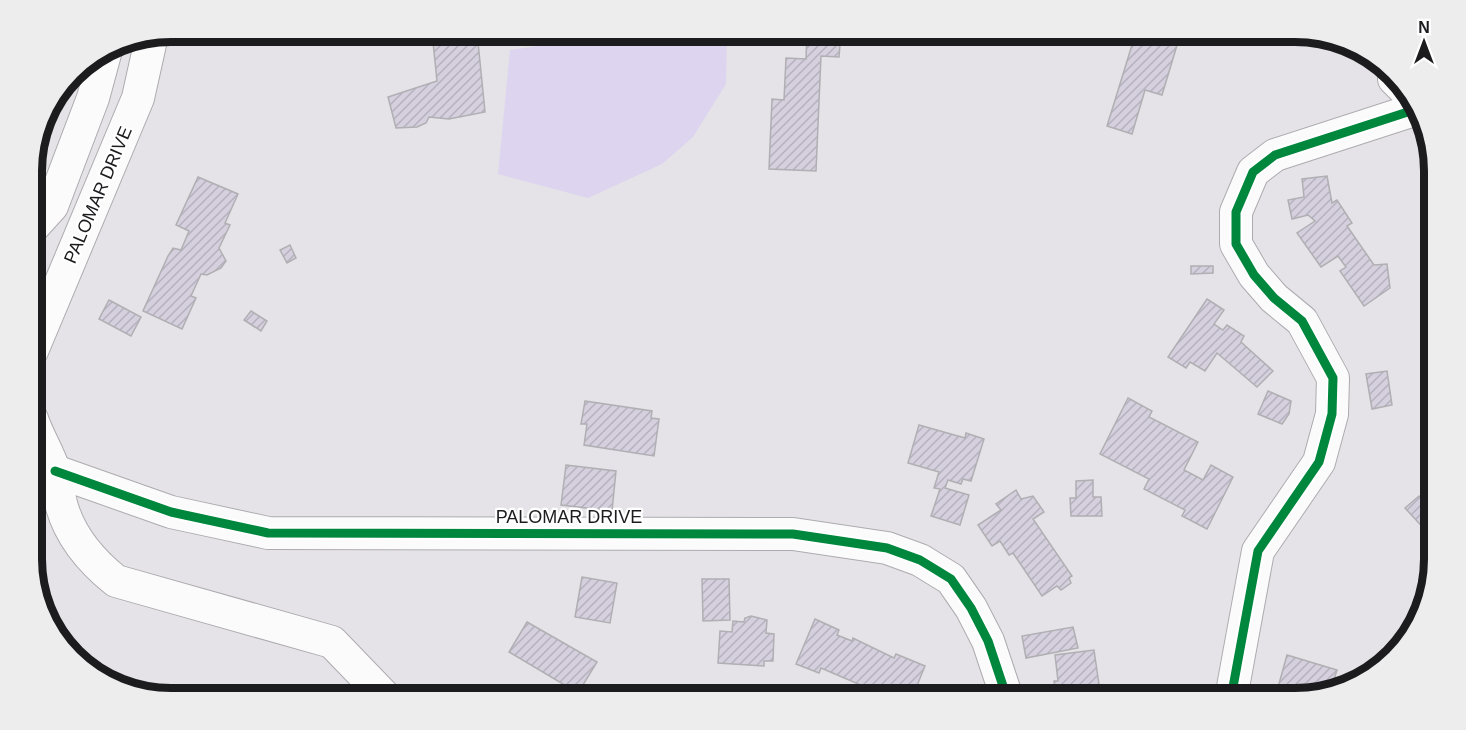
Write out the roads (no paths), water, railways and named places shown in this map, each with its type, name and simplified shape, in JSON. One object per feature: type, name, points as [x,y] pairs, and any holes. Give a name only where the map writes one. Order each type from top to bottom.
[{"type":"street","name":"PALOMAR DRIVE","points":[[42,327],[138,98],[150,44]]},
{"type":"street","points":[[42,217],[52,206],[93,98],[103,62]]},
{"type":"street","points":[[1233,688],[1258,551],[1319,462],[1332,414],[1333,378],[1302,321],[1274,298],[1254,275],[1236,244],[1236,212],[1253,172],[1275,155],[1409,111]]},
{"type":"street","points":[[42,445],[55,471],[62,507],[75,537],[91,561],[116,581],[332,642],[376,688]]},
{"type":"street","name":"PALOMAR DRIVE","points":[[55,471],[171,512],[268,533],[793,534],[887,548],[920,560],[951,579],[971,608],[988,641],[1004,688]]}]
